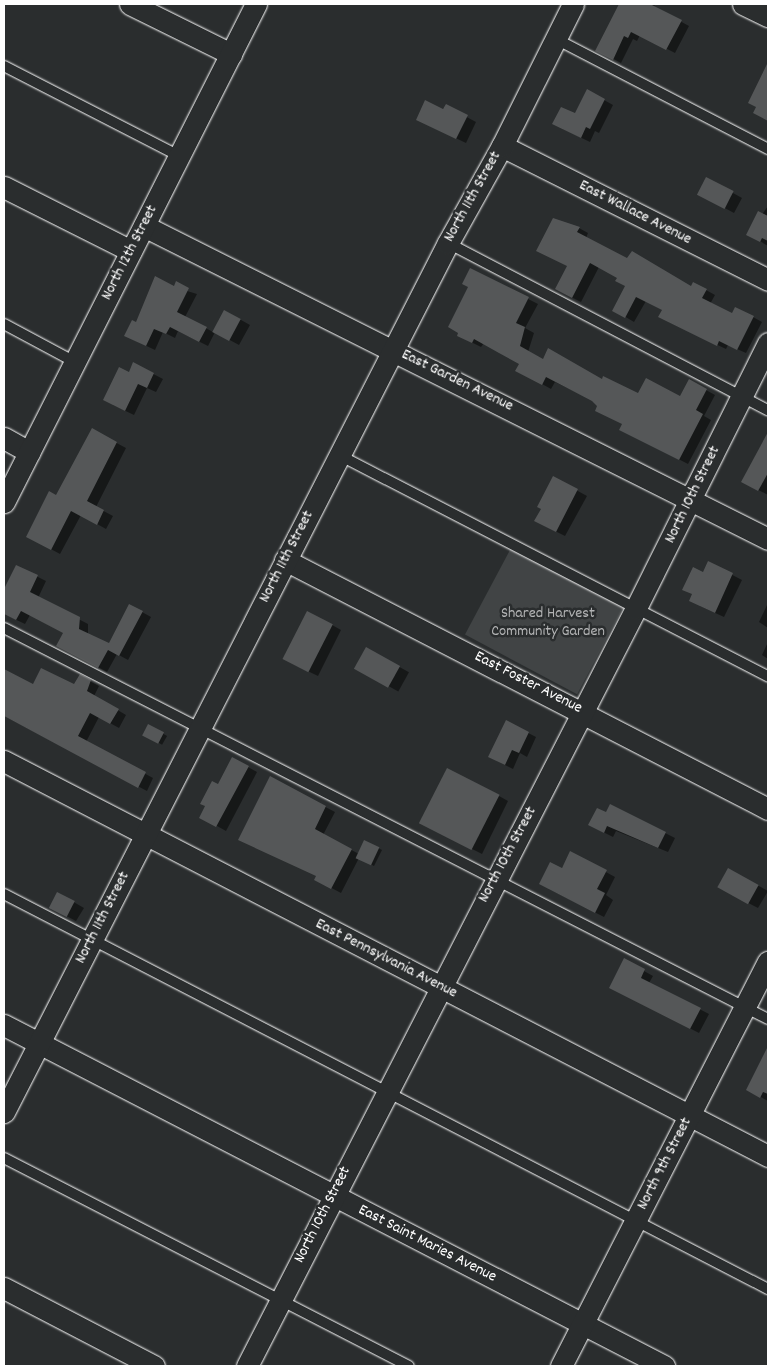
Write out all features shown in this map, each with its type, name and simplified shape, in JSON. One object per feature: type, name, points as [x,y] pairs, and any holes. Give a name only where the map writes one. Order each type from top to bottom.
[{"type":"street","points":[[130,4],[231,54]]},
{"type":"street","name":"North 12th Street","points":[[4,502],[256,4]]},
{"type":"street","name":"North 11th Street","points":[[4,1112],[448,243],[502,146],[574,4]]},
{"type":"street","points":[[743,4],[768,16]]},
{"type":"street","name":"East Wallace Avenue","points":[[502,146],[768,280]]},
{"type":"street","points":[[4,187],[131,251]]},
{"type":"street","name":"East Garden Avenue","points":[[144,226],[692,498],[768,539]]},
{"type":"street","name":"North 10th Street","points":[[247,1366],[440,986],[636,608],[768,344]]},
{"type":"street","points":[[4,438],[29,452]]},
{"type":"street","name":"East Foster Avenue","points":[[285,560],[583,711],[768,809]]},
{"type":"street","name":"East Pennsylvania Avenue","points":[[4,761],[768,1156]]},
{"type":"street","name":"North 9th Street","points":[[561,1366],[768,962]]},
{"type":"street","name":"East Saint Maries Avenue","points":[[4,1025],[664,1366]]},
{"type":"street","points":[[4,1288],[154,1366]]},
{"type":"lane","points":[[556,39],[768,148]]},
{"type":"lane","points":[[4,66],[179,156]]},
{"type":"lane","points":[[448,243],[768,410]]},
{"type":"lane","points":[[4,324],[75,362]]},
{"type":"lane","points":[[339,455],[768,676]]},
{"type":"lane","points":[[4,628],[768,1019]]},
{"type":"lane","points":[[4,894],[768,1289]]},
{"type":"lane","points":[[4,1158],[409,1366]]},
{"type":"green space","name":"Shared Harvest Community Garden","points":[[511,548],[623,608],[577,694],[465,635]]},
{"type":"building","points":[[619,4],[650,4],[682,20],[666,50],[631,32],[628,38],[624,36],[613,60],[595,51]]},
{"type":"building","points":[[768,62],[768,121],[753,113],[756,107],[748,103]]},
{"type":"building","points":[[587,89],[605,99],[590,129],[586,127],[581,138],[552,124],[561,107],[575,113]]},
{"type":"building","points":[[425,100],[443,109],[446,104],[468,115],[456,139],[416,120]]},
{"type":"building","points":[[706,177],[734,191],[725,209],[697,195]]},
{"type":"building","points":[[758,211],[768,216],[768,241],[762,238],[760,242],[746,235]]},
{"type":"building","points":[[553,218],[580,227],[577,232],[627,258],[632,251],[691,286],[693,282],[707,289],[702,298],[732,313],[735,307],[754,316],[737,350],[719,341],[717,346],[658,317],[662,310],[636,297],[625,318],[612,311],[625,286],[615,281],[617,278],[590,263],[572,298],[555,289],[567,266],[536,251]]},
{"type":"building","points":[[470,268],[529,297],[516,323],[525,327],[520,346],[543,359],[548,348],[602,379],[603,376],[638,393],[646,378],[680,396],[689,379],[707,389],[696,410],[703,414],[679,460],[619,430],[622,424],[595,411],[597,406],[592,401],[546,377],[542,385],[515,371],[519,364],[474,339],[472,343],[457,336],[458,333],[448,327],[468,287],[462,284]]},
{"type":"building","points":[[155,276],[174,286],[176,281],[189,288],[177,312],[207,327],[199,342],[170,327],[166,334],[154,329],[146,346],[124,336],[132,320],[136,322]]},
{"type":"building","points":[[224,310],[241,319],[229,341],[212,332]]},
{"type":"building","points":[[133,362],[154,373],[147,388],[138,384],[125,411],[103,400],[119,367],[129,372]]},
{"type":"building","points":[[92,428],[117,442],[87,501],[104,510],[97,525],[71,511],[51,550],[26,537],[49,491],[56,495]]},
{"type":"building","points":[[768,432],[768,473],[758,491],[741,482]]},
{"type":"building","points":[[553,476],[578,489],[556,532],[534,521],[541,509],[537,507]]},
{"type":"building","points":[[708,561],[733,573],[715,613],[689,601],[692,594],[682,590],[693,567],[703,572]]},
{"type":"building","points":[[16,565],[38,575],[30,592],[80,617],[79,629],[109,643],[129,604],[143,611],[119,656],[108,650],[98,668],[56,646],[63,633],[21,611],[16,620],[4,614],[4,589]]},
{"type":"building","points":[[307,611],[333,624],[308,672],[282,659]]},
{"type":"building","points":[[366,647],[400,666],[388,688],[354,669]]},
{"type":"building","points":[[41,668],[74,684],[80,674],[91,680],[87,691],[119,709],[110,724],[90,713],[78,736],[146,772],[138,788],[4,716],[4,669],[33,684]]},
{"type":"building","points":[[506,720],[529,732],[519,753],[512,750],[505,765],[488,757]]},
{"type":"building","points":[[148,724],[164,732],[158,744],[142,736]]},
{"type":"building","points":[[232,757],[249,766],[216,827],[199,818],[205,806],[200,804],[212,781],[218,784]]},
{"type":"building","points":[[447,768],[500,795],[471,850],[419,823]]},
{"type":"building","points":[[270,776],[326,806],[315,829],[352,849],[331,889],[314,880],[316,876],[238,840]]},
{"type":"building","points":[[610,804],[666,832],[658,848],[607,826],[604,833],[588,825],[597,808],[606,812]]},
{"type":"building","points":[[364,840],[379,847],[371,865],[356,858]]},
{"type":"building","points":[[570,851],[607,870],[597,889],[605,893],[595,913],[539,884],[550,862],[562,868]]},
{"type":"building","points":[[728,868],[759,885],[748,904],[717,887]]},
{"type":"building","points":[[57,892],[75,901],[67,917],[49,908]]},
{"type":"building","points":[[624,958],[645,969],[641,978],[701,1008],[690,1029],[609,988]]},
{"type":"building","points":[[768,1046],[768,1094],[763,1092],[760,1098],[746,1090]]}]
